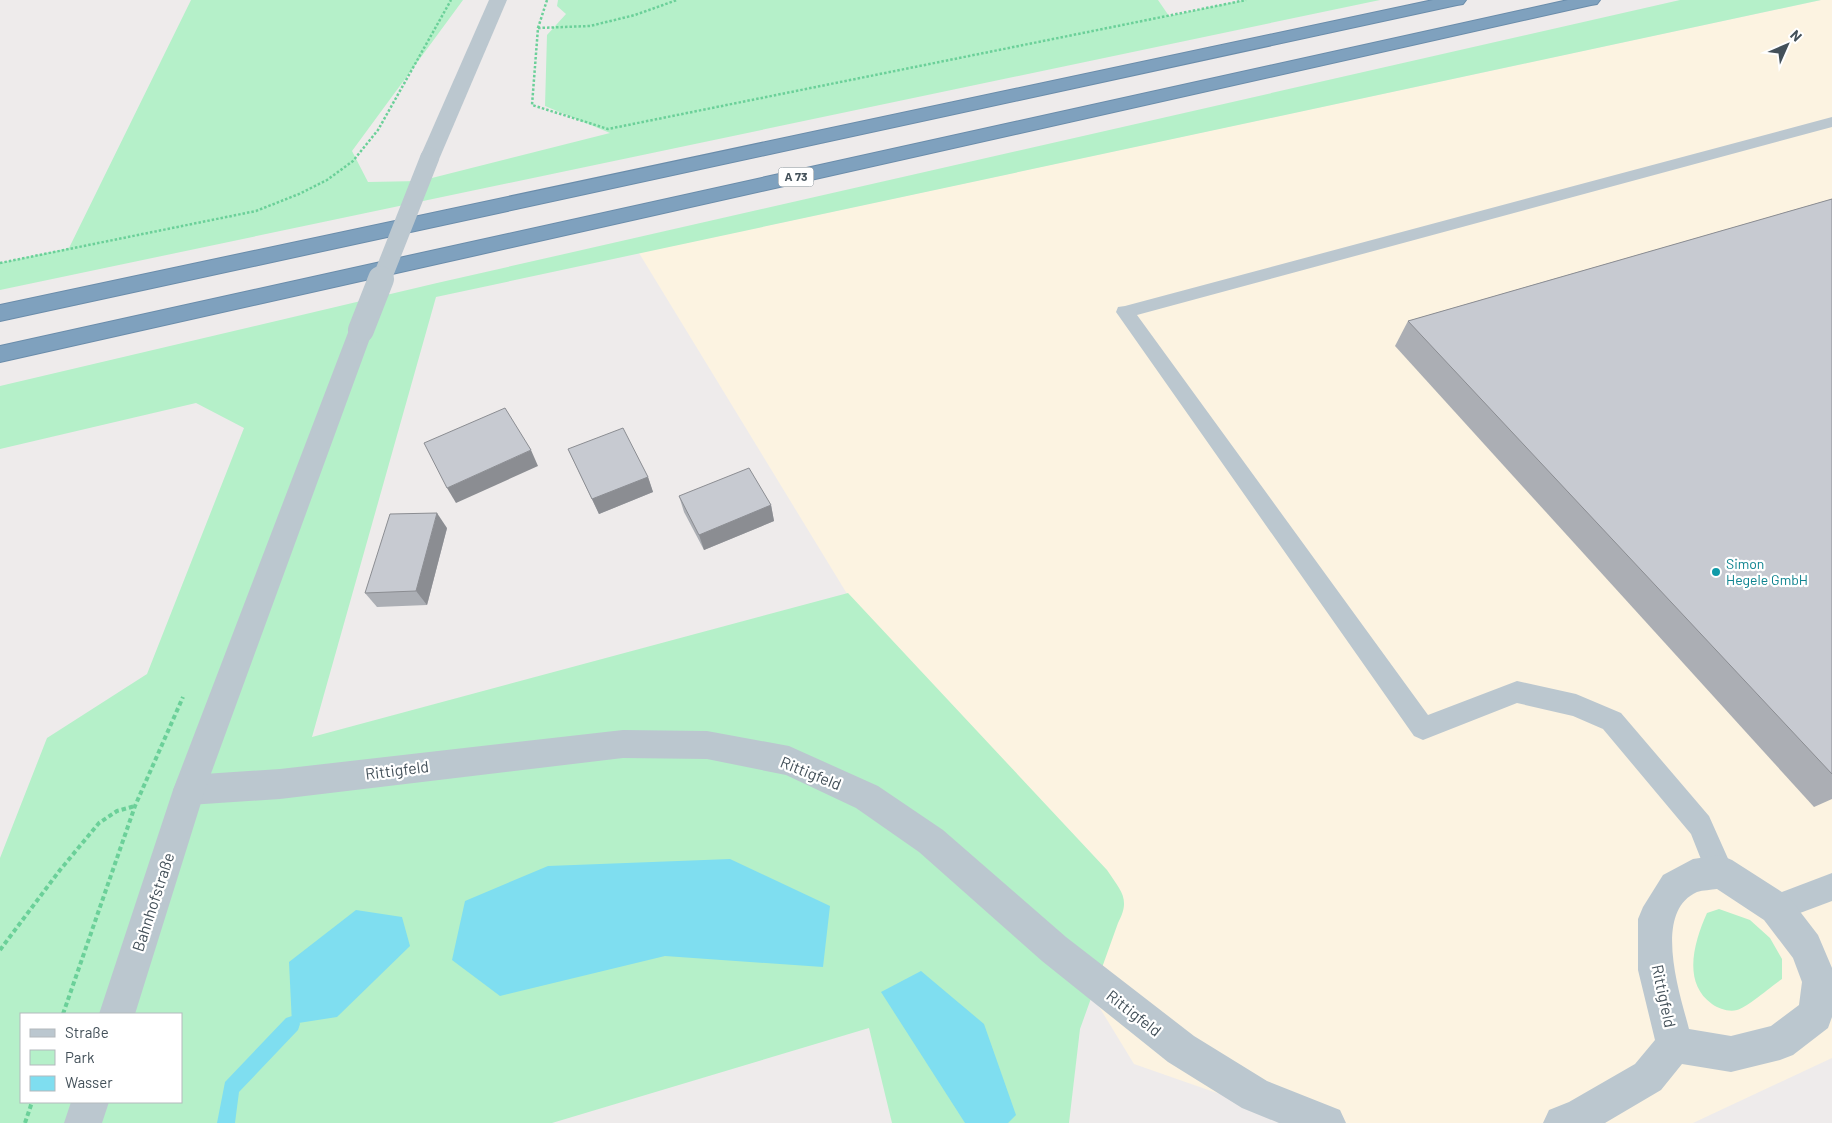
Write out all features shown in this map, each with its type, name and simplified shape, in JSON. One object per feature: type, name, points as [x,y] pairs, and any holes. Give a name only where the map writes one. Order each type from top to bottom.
[{"type":"highway","name":"A 73","points":[[0,313],[1457,0]]},
{"type":"highway","name":"A 73","points":[[0,354],[1592,0]]},
{"type":"street","name":"Bahnhofstraße","points":[[117,1013],[189,790],[361,330],[430,157],[498,0]]},
{"type":"street","name":"Rittigfeld","points":[[189,790],[280,784],[623,744],[707,745],[789,761],[867,797],[931,841],[1054,949],[1181,1049],[1255,1095],[1327,1123]]},
{"type":"street","name":"Rittigfeld","points":[[1720,872],[1776,908],[1806,947],[1820,982],[1824,1016],[1780,1042],[1731,1054],[1675,1045],[1656,970],[1655,919],[1675,887],[1693,876],[1720,872]]},
{"type":"street","name":"Rittigfeld","points":[[1562,1123],[1576,1119],[1648,1077],[1675,1045]]},
{"type":"street","points":[[83,1123],[90,1103]]},
{"type":"lane","points":[[1720,872],[1700,825],[1612,721],[1576,705],[1517,692],[1423,728],[1125,312],[1832,122]]},
{"type":"lane","points":[[1776,908],[1832,887]]},
{"type":"path","points":[[0,262],[256,211],[299,194],[327,180],[354,161],[378,130],[451,0]]},
{"type":"path","points":[[547,0],[538,28],[532,105],[608,130],[1246,0]]},
{"type":"path","points":[[538,28],[590,26],[636,16],[677,0]]},
{"type":"path","points":[[0,950],[98,823],[117,811],[135,806],[63,1013]]},
{"type":"path","points":[[25,1123],[32,1103]]},
{"type":"shaded area","points":[[1821,0],[1832,0],[1832,1058],[1693,1123],[1303,1123],[1134,1064],[639,253]]},
{"type":"green space","points":[[191,0],[463,0],[352,151],[368,182],[420,181],[610,133],[545,106],[547,35],[566,14],[557,6],[558,0],[1158,0],[1169,16],[1243,0],[1380,0],[0,290],[0,263],[69,248]]},
{"type":"green space","points":[[1680,0],[1821,0],[436,297],[312,737],[848,593],[1107,870],[1123,895],[1124,908],[1122,915],[1080,1029],[1069,1123],[892,1123],[869,1028],[552,1123],[0,1123],[0,858],[47,738],[147,674],[244,428],[196,403],[0,449],[0,386],[437,283]]},
{"type":"green space","points":[[1719,909],[1750,920],[1770,938],[1782,959],[1782,979],[1747,1005],[1734,1011],[1724,1010],[1712,1004],[1697,985],[1694,974],[1693,961],[1702,924],[1707,913]]},
{"type":"water","points":[[730,859],[830,906],[823,967],[665,956],[500,996],[452,960],[465,901],[548,866]]},
{"type":"water","points":[[356,910],[402,917],[410,946],[337,1017],[292,1024],[289,962]]},
{"type":"water","points":[[921,971],[984,1024],[1016,1115],[1008,1123],[965,1123],[881,992]]},
{"type":"building","name":"Simon Hegele GmbH","points":[[1832,199],[1832,774],[1408,321]]},
{"type":"building","points":[[505,408],[531,450],[447,488],[424,443]]},
{"type":"building","points":[[623,428],[648,477],[592,499],[568,449]]},
{"type":"building","points":[[749,468],[771,505],[699,535],[679,496]]},
{"type":"building","points":[[437,513],[416,591],[365,593],[390,514]]},
{"type":"waterway","points":[[226,1123],[231,1088],[292,1024]]},
{"type":"place","name":"Simon Hegele GmbH","points":[[1716,572]]}]
